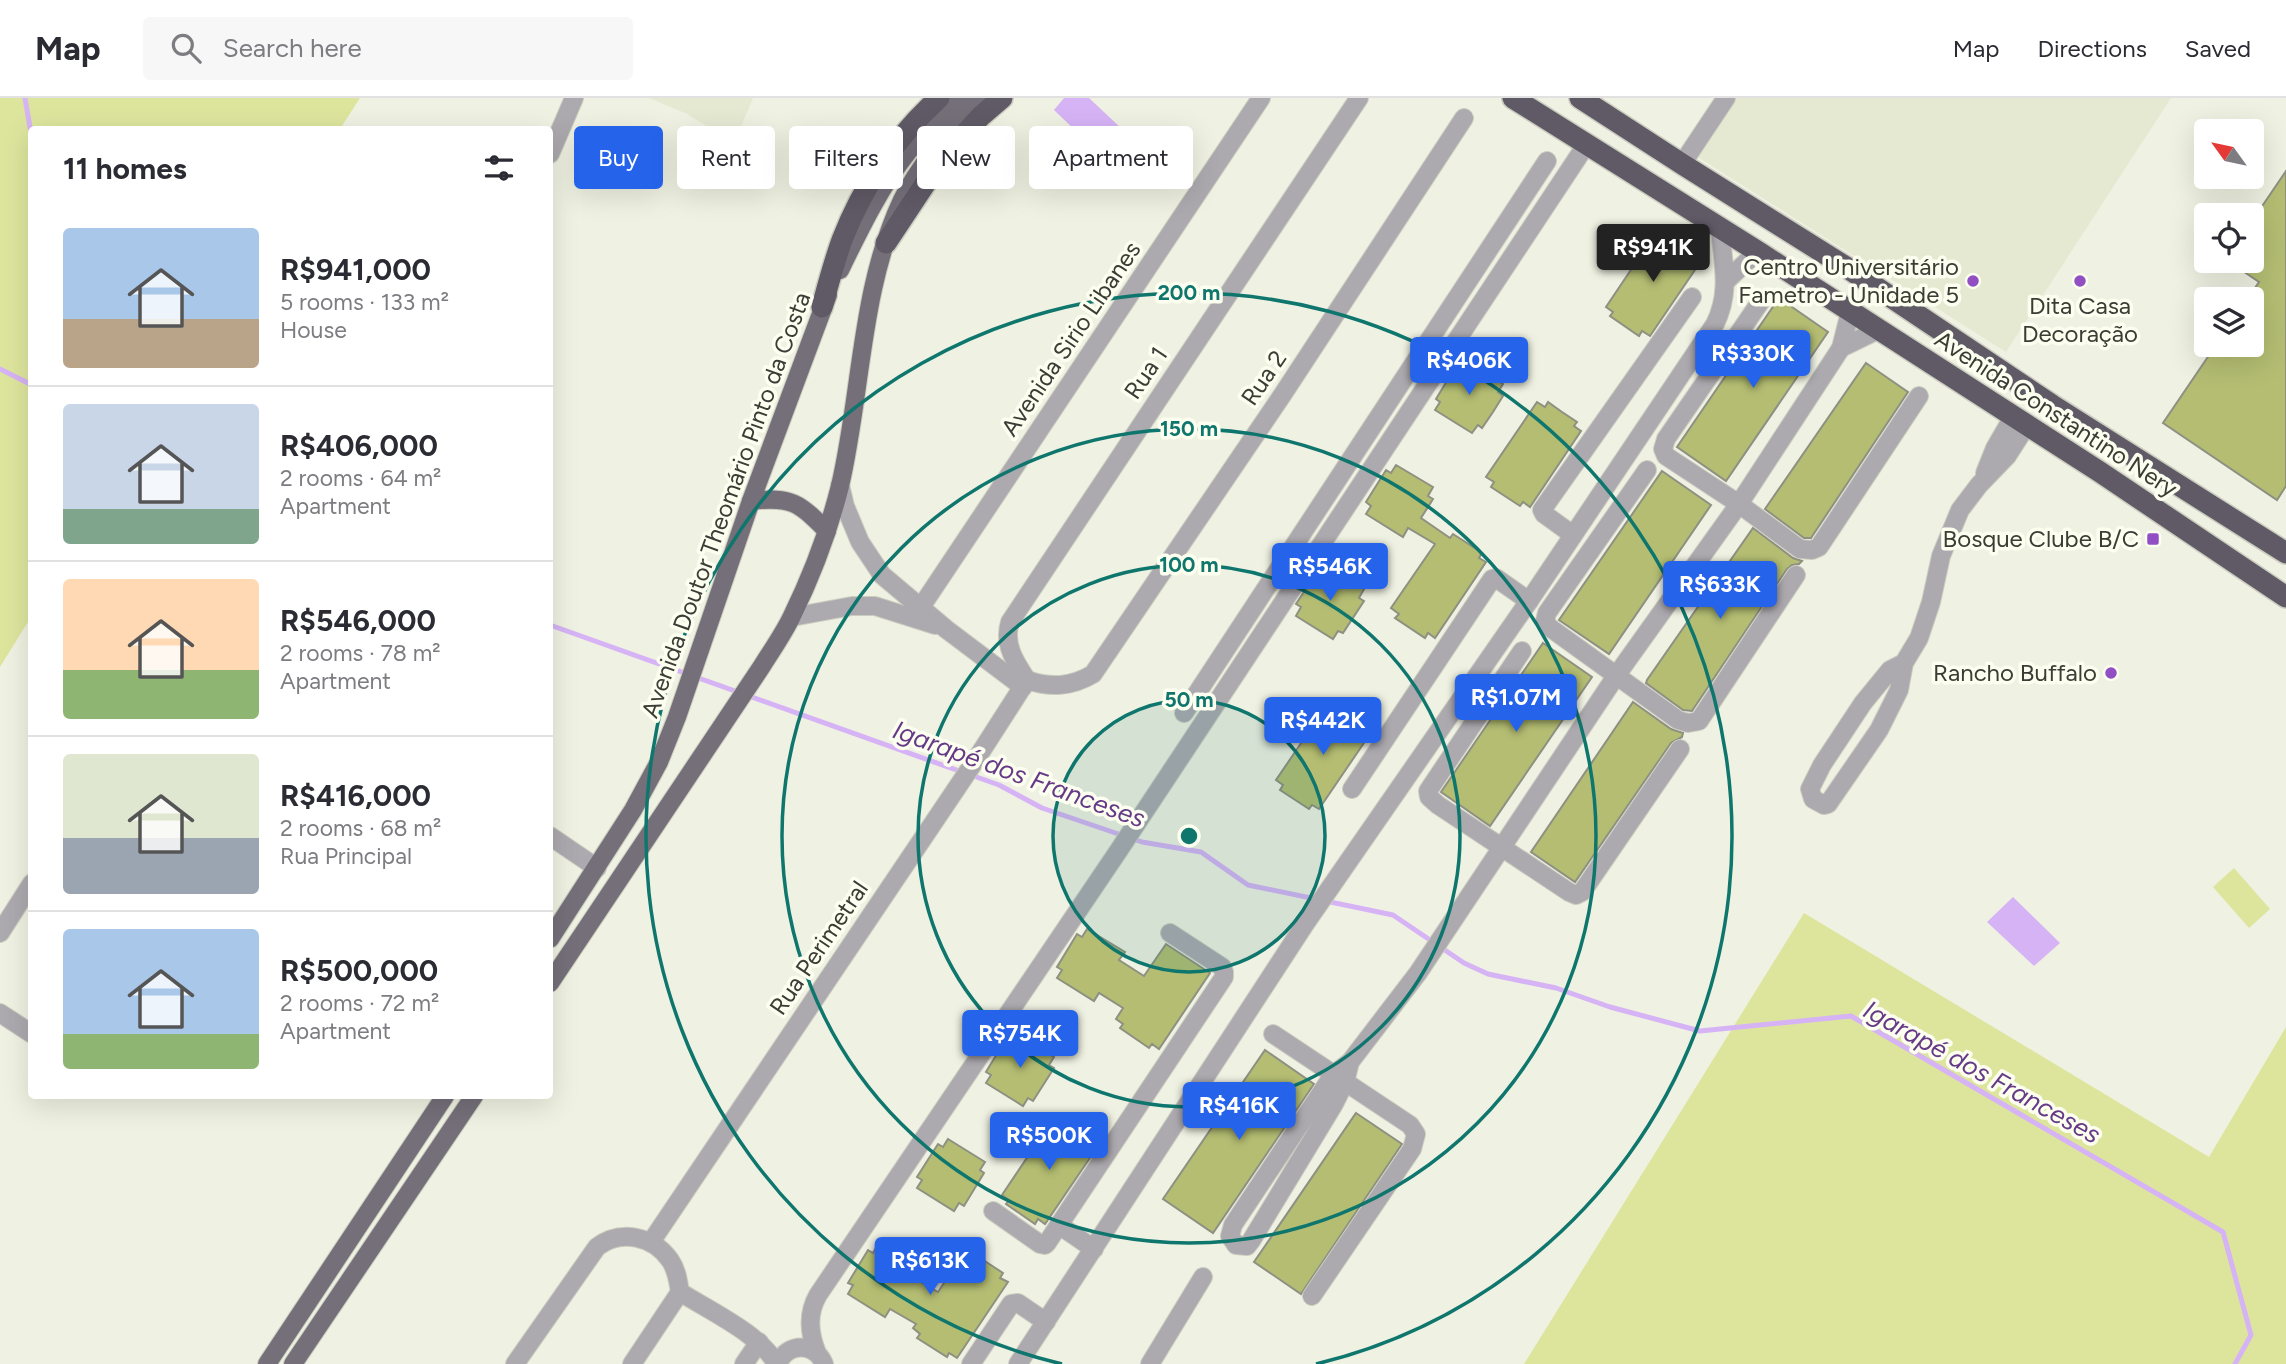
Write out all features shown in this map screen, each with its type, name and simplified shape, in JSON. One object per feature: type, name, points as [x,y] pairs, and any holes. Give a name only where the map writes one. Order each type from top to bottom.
[{"type":"highway","points":[[822,307],[842,241],[870,183],[898,141],[939,98]]},
{"type":"highway","points":[[886,243],[941,160],[981,116],[1002,98]]},
{"type":"highway","name":"Avenida Constantino Nery","points":[[1513,98],[2020,421],[2286,597]]},
{"type":"highway","name":"Avenida Constantino Nery","points":[[1580,98],[1846,267],[2052,405],[2286,553]]},
{"type":"main road","name":"Avenida Doutor Theomário Pinto da Costa","points":[[553,934],[634,810],[659,762],[822,307],[863,221],[909,151],[963,98]]},
{"type":"main road","points":[[553,979],[792,617],[827,531],[840,485],[873,293],[886,243],[903,198],[922,166],[979,98]]},
{"type":"main road","points":[[751,501],[781,499],[794,502],[827,531]]},
{"type":"main road","points":[[267,1364],[443,1099]]},
{"type":"main road","points":[[293,1364],[472,1099]]},
{"type":"street","points":[[553,147],[574,98]]},
{"type":"street","name":"Avenida Sirio Libanes","points":[[921,607],[1262,98]]},
{"type":"street","name":"Rua 1","points":[[1025,684],[1008,642],[1010,622],[1359,98]]},
{"type":"street","points":[[1682,164],[1726,98]]},
{"type":"street","name":"Rua 2","points":[[1025,684],[1066,685],[1093,674],[1283,394],[1464,118]]},
{"type":"street","points":[[821,1358],[812,1339],[810,1317],[818,1295],[1119,850],[1586,145]]},
{"type":"street","points":[[1184,713],[1547,161]]},
{"type":"street","points":[[1018,1364],[1305,924],[1530,601],[1715,324],[1724,302],[1720,229]]},
{"type":"street","points":[[1725,282],[1757,252]]},
{"type":"street","points":[[1573,534],[1542,510],[1692,297]]},
{"type":"street","points":[[1763,298],[1666,439],[1663,449],[1666,456],[1739,504],[1800,549],[1812,550],[1819,547],[1919,396]]},
{"type":"street","points":[[1339,1078],[1334,1104],[1251,1241],[1247,1245],[1236,1245],[1230,1236],[1233,1225],[1350,1062],[1418,973],[1616,676],[1739,504],[1841,348],[1850,312]]},
{"type":"street","points":[[1841,348],[1878,330]]},
{"type":"street","points":[[1904,663],[1890,670],[1863,703],[1822,765],[1810,789],[1813,799],[1824,805],[1828,804],[1878,730],[1899,690],[1904,663],[1919,638],[1931,602],[1941,556],[1961,510],[1979,485],[1995,447],[2020,421]]},
{"type":"street","points":[[1647,470],[1547,613],[1545,621],[1549,627],[1678,720],[1688,723],[1699,721],[1796,575]]},
{"type":"street","points":[[840,485],[845,506],[870,559],[882,575],[946,629],[1025,684]]},
{"type":"street","points":[[1352,789],[1492,579],[1496,578],[1530,601]]},
{"type":"street","points":[[792,617],[852,606],[876,606],[946,629]]},
{"type":"street","points":[[1522,651],[1428,791],[1429,797],[1569,892],[1576,895],[1582,892],[1680,749]]},
{"type":"street","name":"Rua Perimetral","points":[[651,1242],[1025,684]]},
{"type":"street","points":[[553,838],[597,868]]},
{"type":"street","points":[[0,933],[28,889]]},
{"type":"street","points":[[993,1211],[1042,1245],[1047,1243],[1224,977],[1222,967],[1170,933]]},
{"type":"street","points":[[0,1013],[28,1031]]},
{"type":"street","points":[[1273,1034],[1410,1125],[1416,1134],[1412,1149],[1312,1296]]},
{"type":"street","points":[[1059,1225],[1094,1249]]},
{"type":"street","points":[[515,1364],[597,1247],[608,1239],[633,1237],[651,1242],[671,1261],[680,1292],[632,1364]]},
{"type":"street","points":[[1154,1363],[1203,1277]]},
{"type":"street","points":[[680,1292],[759,1342],[777,1364],[786,1352],[793,1348],[810,1348],[821,1358]]},
{"type":"street","points":[[971,1364],[1009,1307],[1015,1303],[1046,1322]]},
{"type":"street","points":[[744,1364],[759,1342]]},
{"type":"shaded area","points":[[649,98],[753,98],[741,126],[706,126],[687,114]]},
{"type":"shaded area","points":[[1064,98],[1089,98],[1119,126],[1071,126],[1054,110]]},
{"type":"shaded area","name":"Centro Universitário Fametro - Unidade 5","points":[[1734,98],[2171,98],[2006,352],[1696,156]]},
{"type":"shaded area","points":[[2013,897],[2060,943],[2034,966],[1987,922]]},
{"type":"green space","points":[[0,98],[360,98],[342,126],[28,126],[28,622],[0,667]]},
{"type":"green space","points":[[2234,868],[2270,909],[2249,928],[2213,887]]},
{"type":"green space","points":[[1804,913],[2209,1157],[2286,1027],[2286,1364],[1524,1364]]},
{"type":"building","points":[[2286,171],[2286,486],[2277,500],[2163,423],[2208,357],[2264,357],[2264,287],[2256,287],[2259,282],[2246,273],[2264,273],[2264,203]]},
{"type":"building","points":[[1657,231],[1664,236],[1667,232],[1697,251],[1693,256],[1701,261],[1650,336],[1642,331],[1639,336],[1610,316],[1613,312],[1606,307]]},
{"type":"building","points":[[1779,298],[1828,332],[1726,481],[1677,447]]},
{"type":"building","points":[[1466,361],[1503,384],[1498,392],[1503,396],[1493,412],[1482,428],[1478,425],[1472,433],[1435,410],[1440,402],[1436,399],[1456,366],[1461,369]]},
{"type":"building","points":[[1866,363],[1908,392],[1811,538],[1804,538],[1765,509]]},
{"type":"building","points":[[1537,402],[1545,407],[1548,402],[1577,422],[1574,426],[1581,431],[1530,507],[1523,502],[1520,506],[1491,487],[1494,482],[1486,477]]},
{"type":"building","points":[[1396,465],[1433,487],[1428,496],[1433,499],[1421,518],[1450,538],[1453,534],[1482,553],[1479,558],[1486,562],[1435,638],[1428,633],[1425,638],[1395,618],[1399,614],[1391,608],[1435,544],[1408,528],[1403,537],[1366,514],[1371,506],[1366,502],[1386,470],[1391,473]]},
{"type":"building","points":[[1662,471],[1711,505],[1609,654],[1559,620]]},
{"type":"building","points":[[1753,528],[1793,558],[1802,561],[1787,569],[1692,711],[1683,710],[1646,683],[1647,680]]},
{"type":"building","points":[[1327,566],[1364,589],[1359,598],[1364,601],[1343,633],[1338,631],[1333,639],[1296,616],[1301,607],[1296,604],[1317,572],[1322,575]]},
{"type":"building","points":[[1543,643],[1592,677],[1490,826],[1441,792]]},
{"type":"building","points":[[1633,702],[1671,729],[1683,733],[1682,737],[1671,743],[1575,882],[1531,852]]},
{"type":"building","points":[[1327,705],[1334,710],[1337,705],[1352,715],[1366,725],[1363,729],[1370,734],[1319,809],[1312,805],[1309,809],[1280,790],[1283,785],[1276,780]]},
{"type":"building","points":[[1087,929],[1125,952],[1119,960],[1144,976],[1166,944],[1210,973],[1159,1049],[1152,1044],[1149,1048],[1120,1028],[1123,1024],[1116,1019],[1123,1008],[1099,993],[1094,1001],[1057,978],[1062,970],[1057,967],[1077,934],[1082,937]]},
{"type":"building","points":[[1017,1034],[1054,1057],[1049,1065],[1054,1068],[1033,1101],[1028,1098],[1023,1106],[986,1083],[991,1075],[986,1072],[1006,1039],[1012,1042]]},
{"type":"building","points":[[1265,1050],[1314,1084],[1213,1233],[1163,1199]]},
{"type":"building","points":[[1356,1113],[1402,1144],[1301,1294],[1254,1262]]},
{"type":"building","points":[[1053,1119],[1060,1124],[1063,1120],[1092,1140],[1089,1144],[1096,1149],[1045,1224],[1038,1219],[1035,1224],[1006,1204],[1009,1200],[1002,1195]]},
{"type":"building","points":[[948,1139],[985,1162],[980,1170],[984,1173],[964,1206],[959,1203],[954,1211],[917,1188],[922,1180],[917,1177],[938,1144],[943,1147]]},
{"type":"building","points":[[878,1244],[916,1268],[911,1276],[938,1292],[964,1253],[971,1258],[974,1254],[1003,1273],[1000,1278],[1008,1282],[957,1358],[949,1353],[947,1357],[917,1338],[920,1334],[913,1328],[916,1324],[890,1309],[885,1317],[848,1294],[853,1285],[848,1283],[868,1250],[873,1253]]},
{"type":"waterway","points":[[25,98],[30,126]]},
{"type":"waterway","name":"Igarapé dos Franceses","points":[[0,369],[28,383]]},
{"type":"waterway","name":"Igarapé dos Franceses","points":[[553,626],[962,772]]},
{"type":"waterway","name":"Igarapé dos Franceses","points":[[971,775],[999,785],[1042,808],[1142,842],[1201,852],[1248,885],[1393,915],[1464,963],[1488,974],[1556,988],[1610,1007],[1700,1031],[1851,1016],[2223,1232],[2251,1335],[2235,1364]]},
{"type":"place","name":"Centro Universitário Fametro - Unidade 5","points":[[1973,281]]},
{"type":"place","name":"Dita Casa Decoração","points":[[2080,281]]},
{"type":"place","name":"Bosque Clube B/C","points":[[2153,539]]},
{"type":"place","name":"Rancho Buffalo","points":[[2111,673]]}]
